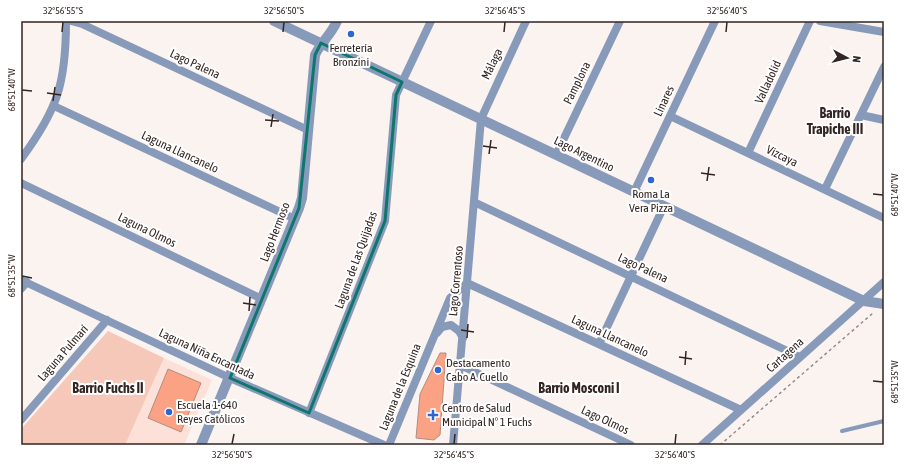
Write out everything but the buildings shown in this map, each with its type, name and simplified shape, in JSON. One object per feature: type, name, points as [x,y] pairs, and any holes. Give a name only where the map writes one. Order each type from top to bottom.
[{"type":"street","points":[[21,159],[42,129],[54,106],[64,66],[66,21]]},
{"type":"street","name":"Lago Palena","points":[[71,21],[82,24],[308,130]]},
{"type":"street","name":"Lago Argentino","points":[[274,21],[864,301],[884,304]]},
{"type":"street","name":"Lago Hermoso","points":[[201,445],[230,378],[295,219],[302,198],[315,55],[321,43],[331,34],[337,21]]},
{"type":"street","name":"Laguna de Las Quijadas","points":[[309,413],[385,221],[396,95],[431,21]]},
{"type":"street","name":"Málaga","points":[[481,119],[526,21]]},
{"type":"street","name":"Pamplona","points":[[556,155],[620,21]]},
{"type":"street","name":"Linares","points":[[634,192],[715,21]]},
{"type":"street","name":"Valladolid","points":[[748,152],[810,21]]},
{"type":"street","points":[[820,21],[884,32]]},
{"type":"street","points":[[825,190],[884,67]]},
{"type":"street","name":"Laguna Llancanelo","points":[[54,106],[295,219]]},
{"type":"street","points":[[861,115],[884,120]]},
{"type":"street","name":"Vizcaya","points":[[670,116],[884,218]]},
{"type":"street","name":"Lago Correntoso","points":[[454,445],[481,119]]},
{"type":"street","name":"Laguna Olmos","points":[[21,183],[262,299]]},
{"type":"street","name":"Lago Palena","points":[[474,202],[800,357]]},
{"type":"street","points":[[599,344],[664,206]]},
{"type":"street","name":"Cartagena","points":[[702,445],[884,282]]},
{"type":"street","name":"Laguna Llancanelo","points":[[467,283],[741,410]]},
{"type":"street","name":"Laguna de la Esquina","points":[[389,445],[450,298],[467,283]]},
{"type":"street","name":"Laguna Niña Encantada","points":[[23,284],[107,320],[230,378],[384,445]]},
{"type":"street","name":"Laguna Pulmarí","points":[[21,420],[107,320]]},
{"type":"street","name":"Laguna de la Esquina","points":[[433,339],[442,327],[451,325],[459,331],[463,338]]},
{"type":"street","name":"Lago Olmos","points":[[460,365],[631,445]]},
{"type":"lane","points":[[842,430],[884,421]]},
{"type":"path","points":[[720,445],[884,304]]},
{"type":"highlighted area","points":[[321,43],[402,82],[396,95],[385,221],[309,413],[230,378],[299,208],[315,55]]},
{"type":"shaded area","points":[[108,331],[164,358],[125,445],[21,445],[21,429]]},
{"type":"shaded area","name":"Escuela 1-640 Reyes Católicos","points":[[164,358],[212,380],[184,445],[125,445]]},
{"type":"place","name":"Ferretería Bronzini","points":[[351,34]]},
{"type":"place","name":"Roma La Vera Pizza","points":[[651,180]]},
{"type":"place","name":"Destacamento Cabo A. Cuello","points":[[438,370]]},
{"type":"place","name":"Escuela 1-640 Reyes Católicos","points":[[169,412]]},
{"type":"place","name":"Centro de Salud Municipal N° 1 Fuchs","points":[[433,415]]},
{"type":"district","name":"Barrio Trapiche III","points":[[835,122]]},
{"type":"district","name":"Barrio Fuchs II","points":[[108,388]]},
{"type":"district","name":"Barrio Mosconi I","points":[[579,388]]}]
